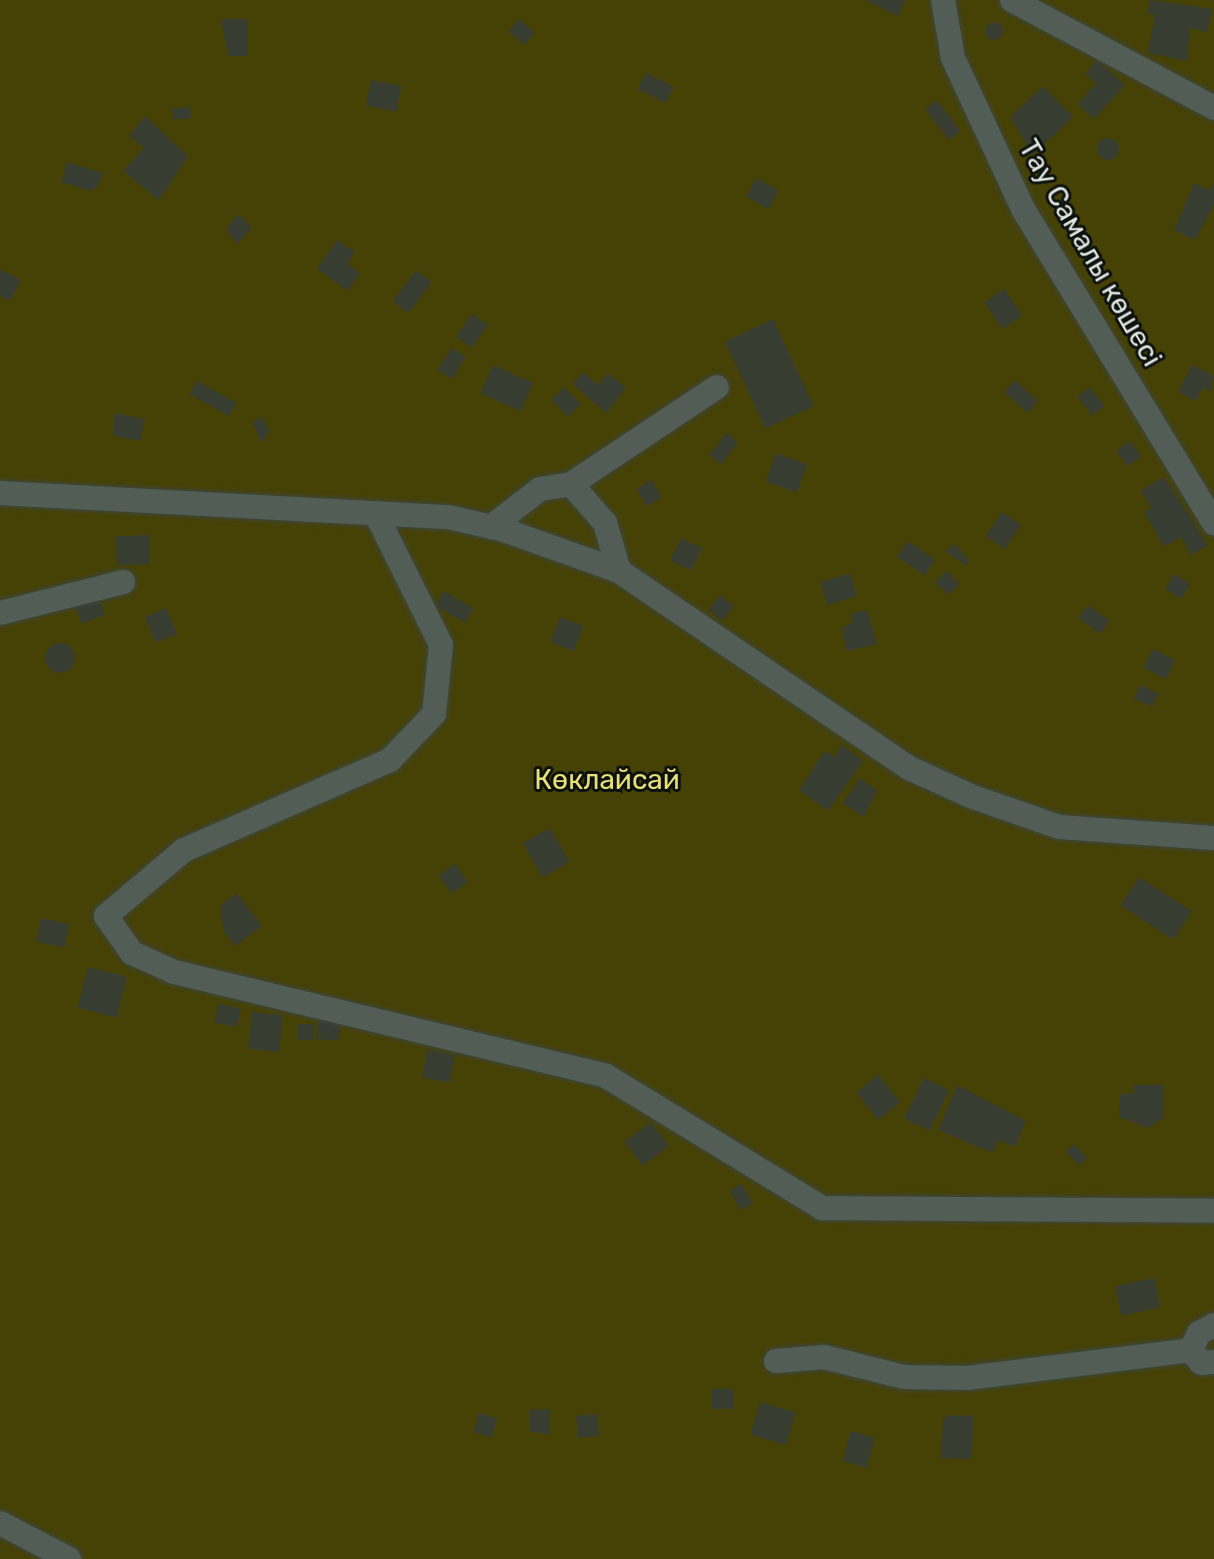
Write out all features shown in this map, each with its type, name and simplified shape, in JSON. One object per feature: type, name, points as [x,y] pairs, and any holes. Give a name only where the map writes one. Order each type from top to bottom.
[{"type":"street","name":"Тау Самалы көшесі","points":[[943,0],[953,58],[1023,209],[1214,523]]},
{"type":"street","points":[[1012,0],[1214,108]]},
{"type":"street","points":[[491,527],[540,489],[571,484],[717,387]]},
{"type":"street","points":[[571,484],[605,523],[619,571]]},
{"type":"street","points":[[0,493],[376,514],[491,527],[619,571],[826,714],[947,786],[1059,827],[1214,838]]},
{"type":"street","points":[[376,514],[441,645],[434,714],[390,760],[184,850],[106,916],[132,953],[174,972],[606,1076],[822,1208],[1214,1211]]},
{"type":"street","points":[[0,613],[123,582]]},
{"type":"street","points":[[1191,1350],[1199,1333],[1214,1325]]},
{"type":"street","points":[[776,1361],[824,1357],[904,1377],[967,1378],[1191,1350]]},
{"type":"street","points":[[1191,1350],[1201,1363],[1214,1362]]},
{"type":"street","points":[[0,1523],[69,1559]]},
{"type":"green space","name":"Көклайсай","points":[[0,0],[1214,0],[1214,1559],[0,1559]]},
{"type":"building","points":[[866,0],[906,0],[898,16]]},
{"type":"building","points":[[1150,0],[1212,9],[1207,32],[1190,28],[1187,61],[1148,53],[1155,15],[1147,13]]},
{"type":"building","points":[[221,19],[247,19],[248,56],[228,56]]},
{"type":"building","points":[[519,19],[535,33],[524,45],[509,31]]},
{"type":"building","points":[[994,22],[1003,31],[994,40],[985,31]]},
{"type":"building","points":[[1097,60],[1125,85],[1094,119],[1078,104],[1096,83],[1085,73]]},
{"type":"building","points":[[646,73],[674,87],[665,103],[638,89]]},
{"type":"building","points":[[371,80],[401,86],[396,111],[366,106]]},
{"type":"building","points":[[1043,86],[1073,117],[1033,155],[1010,117]]},
{"type":"building","points":[[937,100],[960,131],[948,140],[925,109]]},
{"type":"building","points":[[190,107],[191,118],[173,120],[172,109]]},
{"type":"building","points":[[145,116],[188,156],[159,200],[123,171],[144,148],[129,136]]},
{"type":"building","points":[[1108,138],[1116,141],[1119,149],[1116,157],[1108,160],[1100,157],[1097,149],[1100,141]]},
{"type":"building","points":[[67,162],[103,173],[99,185],[91,191],[61,182]]},
{"type":"building","points":[[756,178],[779,191],[769,209],[746,196]]},
{"type":"building","points":[[1194,183],[1210,190],[1214,183],[1214,204],[1195,240],[1174,230]]},
{"type":"building","points":[[238,214],[252,227],[237,244],[226,229]]},
{"type":"building","points":[[337,240],[355,252],[347,264],[360,273],[348,291],[317,269]]},
{"type":"building","points":[[0,269],[21,280],[10,301],[0,296]]},
{"type":"building","points":[[416,270],[432,282],[409,313],[393,301]]},
{"type":"building","points":[[1004,289],[1022,315],[1003,329],[984,303]]},
{"type":"building","points":[[472,314],[488,325],[472,348],[456,337]]},
{"type":"building","points":[[773,319],[814,406],[766,428],[725,341]]},
{"type":"building","points":[[451,348],[466,357],[452,379],[438,370]]},
{"type":"building","points":[[493,365],[533,383],[521,411],[480,393]]},
{"type":"building","points":[[1192,365],[1214,376],[1210,392],[1203,387],[1196,401],[1178,392]]},
{"type":"building","points":[[583,372],[598,385],[608,373],[626,388],[606,413],[573,384]]},
{"type":"building","points":[[1015,380],[1038,401],[1027,413],[1004,392]]},
{"type":"building","points":[[197,381],[236,403],[229,416],[190,394]]},
{"type":"building","points":[[564,387],[581,404],[568,417],[551,400]]},
{"type":"building","points":[[1090,387],[1105,406],[1092,416],[1077,397]]},
{"type":"building","points":[[113,413],[145,419],[140,441],[114,436]]},
{"type":"building","points":[[263,417],[269,431],[262,443],[252,422]]},
{"type":"building","points":[[726,433],[738,442],[721,464],[709,455]]},
{"type":"building","points":[[1130,441],[1141,456],[1127,466],[1116,451]]},
{"type":"building","points":[[776,453],[807,464],[797,492],[766,481]]},
{"type":"building","points":[[1164,477],[1208,545],[1191,555],[1181,537],[1164,547],[1144,512],[1151,508],[1141,490]]},
{"type":"building","points":[[652,480],[662,497],[646,506],[636,489]]},
{"type":"building","points":[[1002,512],[1021,525],[1005,549],[986,536]]},
{"type":"building","points":[[149,535],[150,564],[117,565],[116,536]]},
{"type":"building","points":[[681,538],[702,548],[691,570],[670,561]]},
{"type":"building","points":[[908,541],[935,560],[924,575],[897,557]]},
{"type":"building","points":[[955,544],[969,561],[967,566],[945,551]]},
{"type":"building","points":[[947,571],[959,584],[948,595],[935,582]]},
{"type":"building","points":[[850,573],[857,596],[827,605],[820,582]]},
{"type":"building","points":[[1174,574],[1190,584],[1181,598],[1165,588]]},
{"type":"building","points":[[444,591],[473,608],[465,623],[436,606]]},
{"type":"building","points":[[720,595],[734,606],[722,621],[708,610]]},
{"type":"building","points":[[98,597],[105,615],[81,624],[75,606]]},
{"type":"building","points":[[1088,605],[1110,621],[1100,634],[1079,618]]},
{"type":"building","points":[[166,608],[177,634],[156,643],[145,617]]},
{"type":"building","points":[[867,610],[877,644],[847,651],[842,628],[852,623],[850,614]]},
{"type":"building","points":[[560,617],[583,626],[574,651],[550,642]]},
{"type":"building","points":[[60,643],[71,647],[75,658],[71,669],[60,673],[49,669],[45,658],[49,647]]},
{"type":"building","points":[[1153,649],[1175,660],[1166,679],[1143,668]]},
{"type":"building","points":[[1140,685],[1158,693],[1152,707],[1134,699]]},
{"type":"building","points":[[842,745],[863,761],[828,811],[799,790],[825,751],[834,757]]},
{"type":"building","points":[[860,778],[877,790],[864,817],[843,803]]},
{"type":"building","points":[[550,828],[570,862],[543,877],[523,844]]},
{"type":"building","points":[[455,864],[468,882],[452,894],[439,876]]},
{"type":"building","points":[[1139,877],[1192,911],[1173,940],[1120,906]]},
{"type":"building","points":[[237,893],[262,926],[235,946],[223,930],[221,905]]},
{"type":"building","points":[[41,918],[69,924],[64,948],[36,941]]},
{"type":"building","points":[[88,967],[127,977],[117,1017],[78,1008]]},
{"type":"building","points":[[218,1004],[241,1008],[237,1027],[215,1023]]},
{"type":"building","points":[[252,1012],[283,1015],[279,1052],[248,1049]]},
{"type":"building","points":[[318,1021],[340,1023],[338,1041],[316,1039]]},
{"type":"building","points":[[297,1024],[313,1024],[313,1040],[297,1040]]},
{"type":"building","points":[[427,1050],[455,1055],[450,1082],[422,1078]]},
{"type":"building","points":[[878,1075],[900,1102],[878,1120],[856,1093]]},
{"type":"building","points":[[924,1078],[949,1090],[929,1131],[904,1118]]},
{"type":"building","points":[[957,1085],[1026,1121],[1015,1147],[998,1140],[993,1153],[938,1130]]},
{"type":"building","points":[[1134,1085],[1163,1085],[1163,1118],[1149,1128],[1119,1117],[1120,1094],[1134,1094]]},
{"type":"building","points":[[651,1122],[669,1146],[643,1166],[625,1142]]},
{"type":"building","points":[[1074,1144],[1087,1158],[1079,1165],[1066,1152]]},
{"type":"building","points":[[742,1184],[753,1203],[741,1210],[730,1191]]},
{"type":"building","points":[[1154,1278],[1160,1307],[1121,1316],[1115,1286]]},
{"type":"building","points":[[712,1389],[734,1389],[734,1409],[712,1409]]},
{"type":"building","points":[[760,1402],[796,1412],[786,1445],[751,1435]]},
{"type":"building","points":[[549,1409],[550,1435],[530,1431],[529,1410]]},
{"type":"building","points":[[479,1413],[497,1418],[492,1437],[473,1432]]},
{"type":"building","points":[[597,1414],[599,1436],[578,1438],[576,1416]]},
{"type":"building","points":[[950,1415],[973,1416],[972,1459],[941,1458],[943,1419]]},
{"type":"building","points":[[851,1431],[875,1438],[866,1468],[842,1461]]}]
